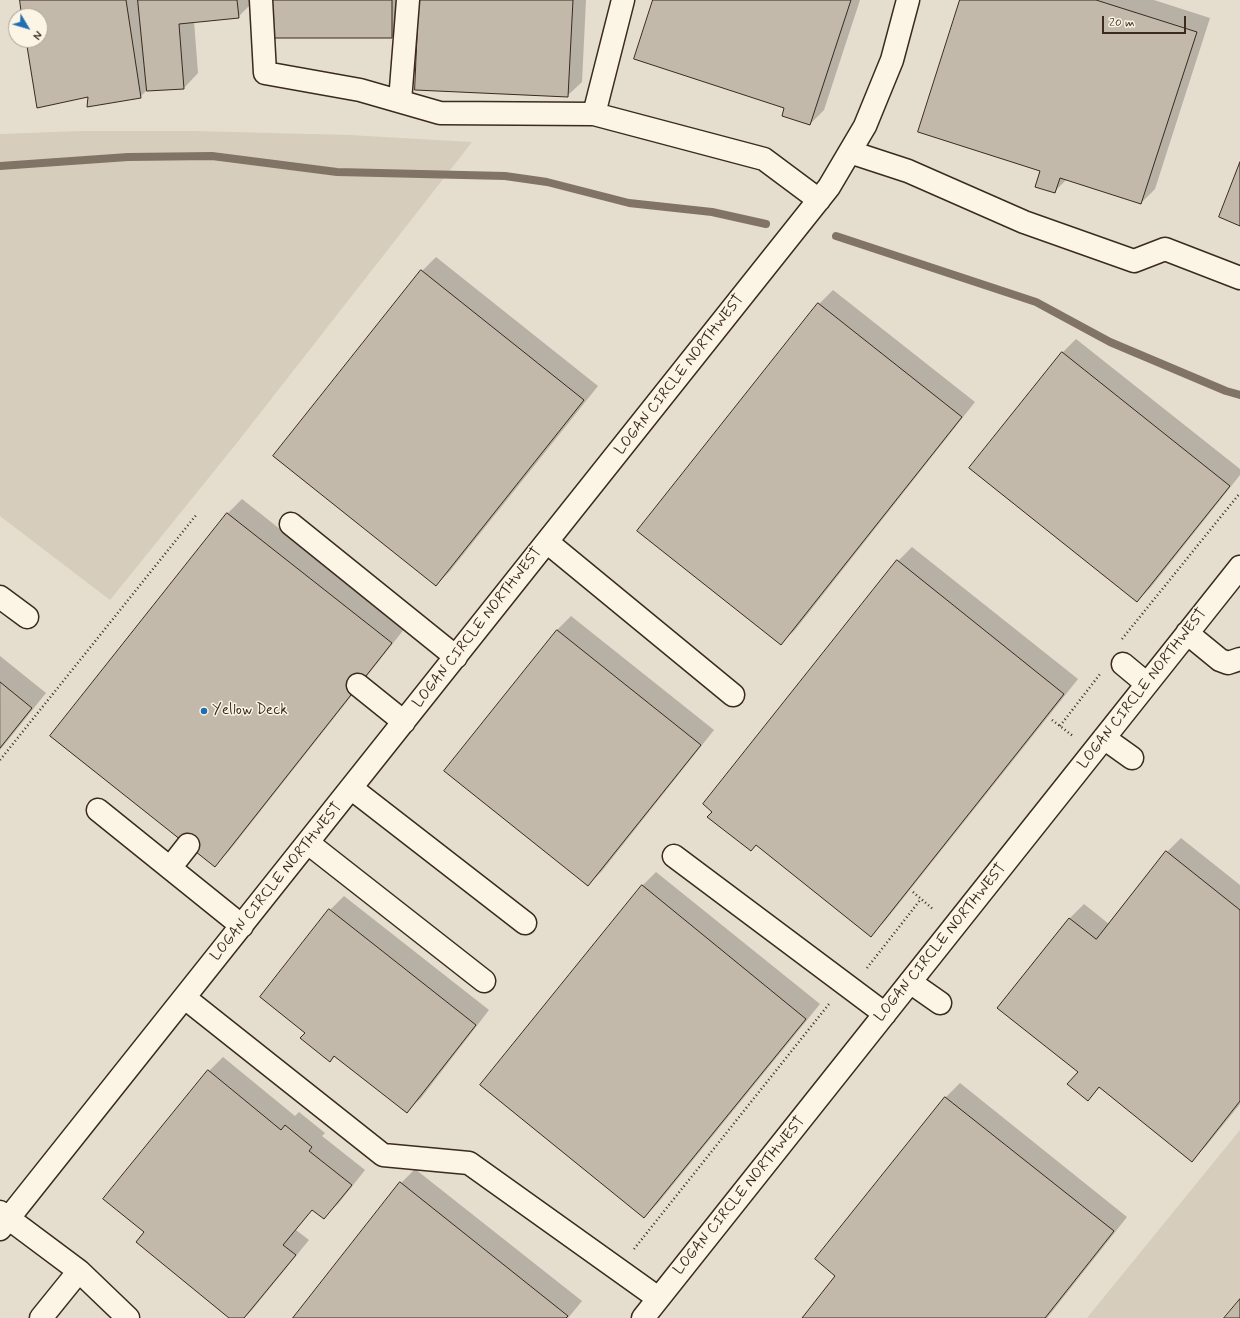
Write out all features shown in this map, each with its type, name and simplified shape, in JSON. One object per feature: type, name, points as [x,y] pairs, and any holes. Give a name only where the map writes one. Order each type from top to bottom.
[{"type":"street","points":[[261,0],[264,73],[360,90],[440,113],[594,114],[764,159],[819,200]]},
{"type":"street","points":[[400,101],[408,0]]},
{"type":"street","points":[[594,114],[623,0]]},
{"type":"street","name":"LOGAN CIRCLE NORTHWEST","points":[[3,1220],[185,998],[829,187],[865,126],[892,60],[908,0]]},
{"type":"street","points":[[850,152],[908,171],[1024,222],[1134,261],[1165,249],[1240,278]]},
{"type":"street","points":[[291,524],[456,657]]},
{"type":"street","points":[[547,542],[733,695]]},
{"type":"street","name":"LOGAN CIRCLE NORTHWEST","points":[[643,1318],[1240,567]]},
{"type":"street","points":[[0,597],[27,617]]},
{"type":"street","points":[[1187,633],[1220,660],[1228,663],[1240,659]]},
{"type":"street","points":[[1113,667],[1147,684]]},
{"type":"street","points":[[358,685],[404,722]]},
{"type":"street","points":[[1104,738],[1132,758]]},
{"type":"street","points":[[351,788],[525,923]]},
{"type":"street","points":[[98,810],[242,926]]},
{"type":"street","points":[[308,843],[484,981]]},
{"type":"street","points":[[170,868],[188,845]]},
{"type":"street","points":[[674,856],[885,1014]]},
{"type":"street","points":[[910,982],[940,1003]]},
{"type":"street","points":[[185,998],[383,1155],[468,1163],[658,1298]]},
{"type":"street","points":[[3,1220],[78,1271],[128,1318]]},
{"type":"street","points":[[41,1318],[78,1271]]},
{"type":"path","points":[[1120,642],[1240,493]]},
{"type":"path","points":[[0,760],[197,514]]},
{"type":"path","points":[[1060,726],[1113,667]]},
{"type":"path","points":[[1052,720],[1078,740]]},
{"type":"path","points":[[913,892],[935,910]]},
{"type":"path","points":[[851,988],[921,899]]},
{"type":"path","points":[[618,1270],[830,1004]]},
{"type":"shaded area","points":[[0,0],[1240,0],[1240,1318],[0,1318]]},
{"type":"shaded area","points":[[81,131],[194,131],[349,135],[472,142],[236,444],[110,600],[0,516],[0,134]]},
{"type":"shaded area","points":[[1240,1130],[1240,1298],[1222,1318],[1087,1318]]},
{"type":"building","points":[[20,0],[126,0],[141,98],[87,107],[88,97],[37,108],[27,48],[48,48],[48,8],[21,8]]},
{"type":"building","points":[[138,0],[237,0],[239,18],[179,24],[184,89],[147,91]]},
{"type":"building","points":[[272,0],[392,0],[392,38],[272,38]]},
{"type":"building","points":[[419,0],[573,0],[568,97],[415,90]]},
{"type":"building","points":[[653,0],[851,0],[810,125],[782,116],[784,108],[634,59]]},
{"type":"building","points":[[960,0],[1096,0],[1197,32],[1141,204],[1060,178],[1055,193],[1035,187],[1040,171],[918,132]]},
{"type":"building","points":[[1240,162],[1240,226],[1219,217]]},
{"type":"building","points":[[421,270],[584,400],[436,586],[273,456]]},
{"type":"building","points":[[818,303],[962,417],[781,645],[637,531]]},
{"type":"building","points":[[1062,352],[1230,486],[1137,602],[969,468]]},
{"type":"building","name":"Yellow Deck","points":[[227,513],[392,643],[215,867],[50,736]]},
{"type":"building","points":[[897,560],[1064,694],[871,937],[756,845],[751,851],[707,817],[712,812],[703,804]]},
{"type":"building","points":[[557,630],[701,745],[588,886],[444,771]]},
{"type":"building","points":[[0,682],[32,708],[0,748]]},
{"type":"building","points":[[1166,851],[1240,910],[1240,1101],[1192,1162],[1099,1087],[1088,1101],[1067,1084],[1078,1072],[997,1008],[1069,918],[1096,939]]},
{"type":"building","points":[[642,885],[806,1019],[644,1218],[480,1085]]},
{"type":"building","points":[[329,909],[476,1025],[407,1113],[334,1056],[330,1062],[300,1038],[305,1033],[260,997]]},
{"type":"building","points":[[208,1070],[281,1130],[285,1125],[312,1147],[309,1151],[352,1185],[324,1219],[312,1210],[283,1245],[296,1255],[244,1318],[229,1318],[136,1242],[144,1232],[103,1199]]},
{"type":"building","points":[[945,1097],[1114,1231],[1045,1318],[802,1318],[835,1276],[815,1259]]},
{"type":"building","points":[[400,1182],[568,1316],[566,1318],[293,1318]]},
{"type":"building","points":[[1240,1299],[1240,1318],[1224,1318]]},
{"type":"waterway","points":[[0,166],[128,157],[212,156],[337,172],[505,176],[547,182],[629,203],[712,212],[766,224]]},
{"type":"waterway","points":[[836,236],[1036,302],[1110,342],[1226,391],[1240,395]]},
{"type":"place","name":"Yellow Deck","points":[[204,711]]}]
